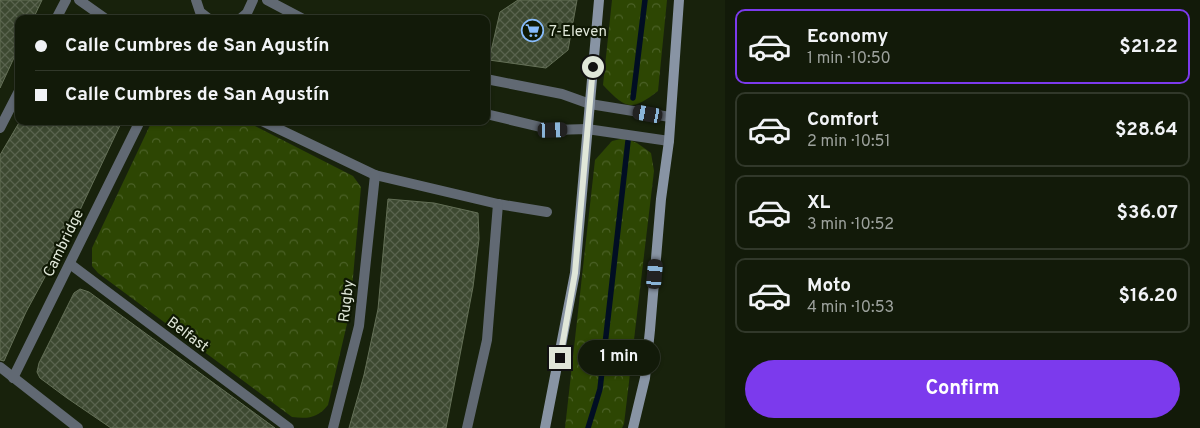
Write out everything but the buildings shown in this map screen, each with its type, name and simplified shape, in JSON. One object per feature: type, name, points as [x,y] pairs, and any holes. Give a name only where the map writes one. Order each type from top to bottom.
[{"type":"street","points":[[58,15],[66,0]]},
{"type":"street","points":[[79,0],[100,15]]},
{"type":"street","points":[[196,0],[201,15]]},
{"type":"street","points":[[245,15],[252,0]]},
{"type":"street","points":[[267,0],[278,8],[294,15]]},
{"type":"street","points":[[545,428],[575,273],[599,0]]},
{"type":"street","points":[[633,428],[646,368],[661,199],[669,141],[679,0]]},
{"type":"street","points":[[490,80],[562,94],[590,104],[670,117]]},
{"type":"street","points":[[0,128],[15,100]]},
{"type":"street","points":[[490,115],[553,130],[587,129],[669,141]]},
{"type":"street","name":"Cambridge","points":[[12,378],[138,125]]},
{"type":"street","points":[[270,125],[375,175],[498,204],[547,212]]},
{"type":"street","name":"Rugby","points":[[333,428],[359,326],[375,175]]},
{"type":"street","points":[[466,428],[486,340],[498,204]]},
{"type":"street","name":"Belfast","points":[[70,264],[289,428]]},
{"type":"street","points":[[0,367],[78,428]]},
{"type":"green space","points":[[612,0],[667,0],[658,91],[635,105],[623,103],[603,85]]},
{"type":"green space","points":[[150,125],[253,125],[353,176],[361,187],[350,311],[328,405],[320,413],[312,417],[292,417],[98,273],[92,266],[92,248]]},
{"type":"green space","points":[[625,138],[637,143],[651,153],[654,171],[624,424],[622,428],[565,428],[595,160],[612,141]]},
{"type":"waterway","points":[[633,98],[645,0]]},
{"type":"waterway","points":[[588,428],[600,389],[628,141]]},
{"type":"place","name":"7-Eleven","points":[[533,31]]},
{"type":"route","points":[[560,358],[575,273],[593,67]]}]
